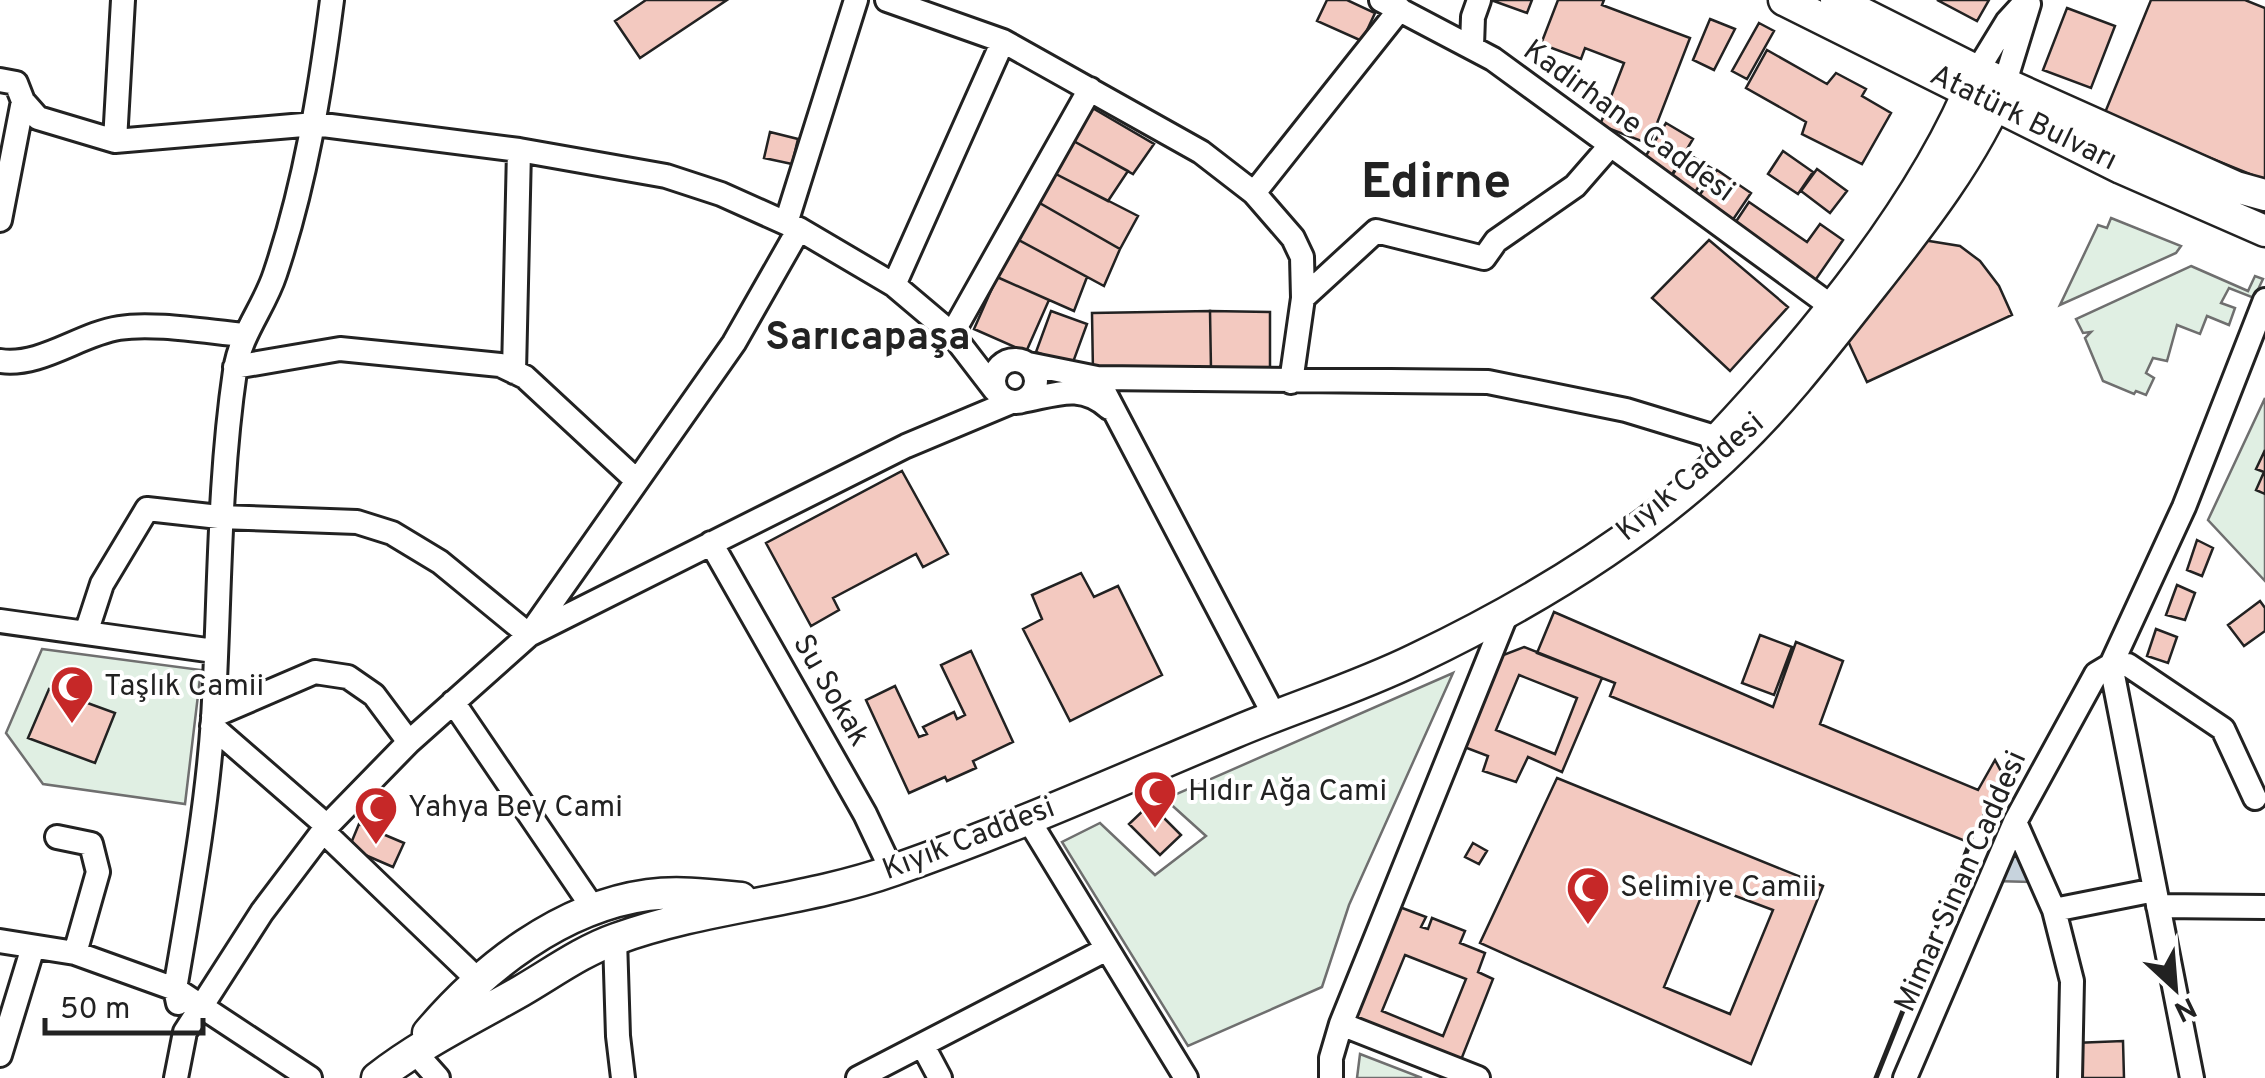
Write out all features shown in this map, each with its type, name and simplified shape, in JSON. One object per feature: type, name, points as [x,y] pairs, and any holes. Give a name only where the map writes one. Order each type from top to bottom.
[{"type":"main road","name":"Atatürk Bulvarı","points":[[1784,0],[2265,195]]},
{"type":"main road","name":"Atatürk Bulvarı","points":[[1836,0],[2121,168],[2265,231]]},
{"type":"main road","name":"Kıyık Caddesi","points":[[413,1050],[614,939],[892,871],[1028,820],[1414,660],[1507,613],[1572,574],[1678,496],[1839,312],[1981,82]]},
{"type":"main road","name":"Kıyık Caddesi","points":[[1274,715],[1294,698],[1528,584],[1576,555],[1672,480],[1726,444]]},
{"type":"main road","name":"Kıyık Caddesi","points":[[378,1078],[413,1050],[478,980],[527,944],[593,908],[648,895],[768,900]]},
{"type":"street","points":[[115,141],[123,0]]},
{"type":"street","points":[[184,1032],[175,989],[194,877],[212,721],[219,518],[235,367],[244,334],[274,277],[315,124],[332,0]]},
{"type":"street","points":[[176,1078],[184,1032],[262,912],[325,829],[409,742],[529,635],[734,343],[792,226],[856,0]]},
{"type":"street","points":[[886,0],[1003,41],[1200,152],[1254,193],[1293,238],[1302,256],[1303,298],[1290,382]]},
{"type":"street","points":[[1472,46],[1473,17],[1479,0]]},
{"type":"street","points":[[1981,82],[2029,0]]},
{"type":"street","points":[[1981,82],[2006,22],[2029,0]]},
{"type":"street","points":[[1254,193],[1390,4]]},
{"type":"street","name":"Kadirhane Caddesi","points":[[1390,4],[1472,46],[1839,312]]},
{"type":"street","points":[[894,285],[1003,41]]},
{"type":"street","points":[[0,80],[16,83],[23,101],[38,118],[115,141],[315,124],[519,150],[666,176],[720,194],[792,226],[894,285],[952,334],[1008,398]]},
{"type":"street","points":[[952,334],[1090,89]]},
{"type":"street","points":[[0,220],[23,101]]},
{"type":"street","points":[[1303,298],[1376,231],[1484,258],[1496,241],[1575,186],[1610,147]]},
{"type":"street","points":[[514,372],[519,150]]},
{"type":"street","name":"Mimar Sinan Caddesi","points":[[1905,1078],[2015,822],[2096,674],[2112,666],[2184,507],[2265,300]]},
{"type":"street","points":[[0,361],[46,354],[96,332],[125,326],[244,334]]},
{"type":"street","points":[[952,334],[1022,362],[1097,378],[1488,382],[1626,410],[1726,444]]},
{"type":"street","points":[[235,367],[340,349],[500,365],[525,377],[636,480]]},
{"type":"street","points":[[1008,398],[996,369],[1022,362]]},
{"type":"street","points":[[529,635],[906,446],[1008,398],[1030,396],[1036,383],[1022,362]]},
{"type":"street","points":[[1097,378],[1274,715]]},
{"type":"street","points":[[1008,398],[1078,392],[1099,399],[1115,414]]},
{"type":"street","points":[[86,633],[102,584],[147,509],[219,518],[357,522],[392,533],[440,562],[529,635]]},
{"type":"street","name":"Su Sokak","points":[[712,543],[865,814],[892,871]]},
{"type":"street","points":[[1331,1078],[1331,1058],[1342,1024],[1507,613]]},
{"type":"street","points":[[0,621],[214,650]]},
{"type":"street","points":[[2192,1078],[2112,666],[2128,665],[2223,729],[2254,798]]},
{"type":"street","points":[[212,721],[315,672],[348,677],[374,695],[409,742]]},
{"type":"street","points":[[453,702],[593,908]]},
{"type":"street","points":[[212,721],[478,980]]},
{"type":"street","points":[[1028,820],[1186,1078]]},
{"type":"street","points":[[2015,822],[2054,910],[2072,981],[2070,1078]]},
{"type":"street","points":[[57,837],[92,844],[98,872],[75,953]]},
{"type":"street","points":[[2054,910],[2157,898],[2265,907]]},
{"type":"street","points":[[614,939],[624,1078]]},
{"type":"street","points":[[0,942],[75,953],[175,989],[310,1078]]},
{"type":"street","points":[[0,1055],[33,947]]},
{"type":"street","points":[[858,1078],[1107,949]]},
{"type":"street","points":[[1342,1024],[1478,1078]]},
{"type":"street","points":[[923,1046],[940,1078]]},
{"type":"street","points":[[413,1050],[438,1078]]},
{"type":"green space","points":[[2111,218],[2181,246],[2176,253],[2060,305],[2098,225],[2107,228]]},
{"type":"green space","points":[[2191,266],[2248,291],[2255,276],[2263,279],[2254,298],[2229,288],[2221,303],[2235,308],[2229,325],[2207,316],[2200,334],[2177,325],[2167,361],[2153,358],[2146,373],[2154,378],[2146,395],[2103,381],[2085,338],[2091,332],[2083,333],[2076,319]]},
{"type":"green space","points":[[2265,398],[2265,581],[2208,520]]},
{"type":"green space","points":[[42,649],[201,670],[185,804],[43,784],[6,733]]},
{"type":"green space","points":[[1453,673],[1349,905],[1322,987],[1188,1046],[1062,842],[1100,823],[1155,875],[1206,836],[1165,799]]},
{"type":"green space","points":[[1360,1054],[1422,1078],[1357,1078]]},
{"type":"shaded area","points":[[2006,851],[2023,852],[2031,882],[1994,881]]},
{"type":"building","points":[[646,0],[727,0],[640,58],[615,21]]},
{"type":"building","points":[[1327,0],[1347,0],[1375,13],[1362,41],[1317,21]]},
{"type":"building","points":[[1491,0],[1532,0],[1527,13]]},
{"type":"building","points":[[1558,0],[1604,0],[1602,5],[1690,38],[1649,144],[1600,125],[1624,63],[1585,48],[1581,59],[1541,44]]},
{"type":"building","points":[[1937,0],[1989,0],[1977,21]]},
{"type":"building","points":[[2151,0],[2245,0],[2265,8],[2265,180],[2104,115]]},
{"type":"building","points":[[2067,8],[2115,26],[2091,88],[2043,70]]},
{"type":"building","points":[[1710,19],[1735,29],[1714,70],[1693,60]]},
{"type":"building","points":[[1759,23],[1774,31],[1747,79],[1732,71]]},
{"type":"building","points":[[1767,50],[1827,84],[1836,73],[1866,89],[1862,96],[1891,113],[1862,164],[1802,134],[1806,122],[1746,88]]},
{"type":"building","points":[[1089,106],[1154,144],[1133,174],[1070,139]]},
{"type":"building","points":[[1666,123],[1693,139],[1667,183],[1639,167]]},
{"type":"building","points":[[770,132],[798,139],[792,164],[764,158]]},
{"type":"building","points":[[1070,139],[1128,171],[1108,201],[1054,173]]},
{"type":"building","points":[[1783,151],[1813,172],[1798,194],[1768,174]]},
{"type":"building","points":[[1687,153],[1711,168],[1691,198],[1667,183]]},
{"type":"building","points":[[1817,169],[1847,191],[1830,213],[1801,191]]},
{"type":"building","points":[[1717,170],[1751,193],[1728,227],[1694,203]]},
{"type":"building","points":[[1054,173],[1138,216],[1120,249],[1038,202]]},
{"type":"building","points":[[1038,202],[1120,249],[1104,286],[1017,239]]},
{"type":"building","points":[[1749,202],[1807,242],[1820,224],[1843,240],[1814,282],[1733,226]]},
{"type":"building","points":[[1017,239],[1087,277],[1074,311],[997,277]]},
{"type":"building","points":[[1709,240],[1788,307],[1730,371],[1652,298]]},
{"type":"building","points":[[1923,240],[1960,246],[1980,261],[1999,286],[2012,315],[1867,382],[1848,341]]},
{"type":"building","points":[[997,277],[1049,300],[1026,352],[974,329]]},
{"type":"building","points":[[1051,311],[1087,324],[1072,365],[1036,352]]},
{"type":"building","points":[[1210,311],[1211,369],[1093,372],[1092,313]]},
{"type":"building","points":[[1210,311],[1270,312],[1270,369],[1211,369]]},
{"type":"building","points":[[2265,450],[2265,494],[2256,490],[2264,472],[2256,469]]},
{"type":"building","points":[[902,471],[948,554],[923,567],[916,554],[833,598],[839,610],[811,626],[766,543]]},
{"type":"building","points":[[2197,540],[2213,548],[2202,576],[2187,570]]},
{"type":"building","points":[[1081,573],[1094,597],[1118,586],[1162,675],[1070,721],[1023,629],[1042,619],[1032,595]]},
{"type":"building","points":[[2177,585],[2195,593],[2185,620],[2166,615]]},
{"type":"building","points":[[2260,601],[2265,608],[2265,631],[2244,646],[2228,625]]},
{"type":"building","points":[[1554,612],[1773,707],[1796,642],[1843,661],[1820,724],[1978,790],[1995,760],[2003,775],[1970,843],[1610,696],[1615,683],[1537,653]]},
{"type":"building","points":[[2156,629],[2177,637],[2168,663],[2147,656]]},
{"type":"building","points":[[1760,635],[1792,647],[1774,695],[1742,683]]},
{"type":"building","points":[[1524,647],[1602,678],[1562,772],[1528,757],[1516,782],[1483,771],[1488,756],[1459,745],[1493,659]],"holes":[[[1519,675],[1577,698],[1555,754],[1496,730]]]},
{"type":"building","points":[[971,651],[1013,742],[973,761],[976,768],[909,793],[866,700],[895,686],[919,737],[927,734],[923,727],[954,712],[957,719],[965,715],[941,665]]},
{"type":"building","name":"Taşlık Camii","points":[[49,689],[115,713],[95,763],[28,738]]},
{"type":"building","name":"Selimiye Camii","points":[[1557,778],[1823,886],[1751,1064],[1480,943]],"holes":[[[1706,885],[1773,910],[1730,1014],[1664,987]]]},
{"type":"building","name":"Hıdır Ağa Cami","points":[[1150,804],[1181,835],[1160,855],[1129,824]]},
{"type":"building","name":"Yahya Bey Cami","points":[[359,824],[404,843],[393,867],[349,848]]},
{"type":"building","points":[[1473,843],[1487,851],[1479,864],[1465,857]]},
{"type":"building","points":[[1397,906],[1426,917],[1421,927],[1428,929],[1432,918],[1465,931],[1460,943],[1485,953],[1478,972],[1493,979],[1459,1065],[1351,1023]],"holes":[[[1405,955],[1466,979],[1443,1036],[1382,1011]]]},
{"type":"building","points":[[2123,1041],[2124,1078],[2075,1078],[2074,1043]]},
{"type":"wall","points":[[1876,1078],[1970,843]]},
{"type":"place","name":"Taşlık Camii","points":[[72,725]]},
{"type":"place","name":"Hıdır Ağa Cami","points":[[1155,830]]},
{"type":"place","name":"Yahya Bey Cami","points":[[376,846]]},
{"type":"place","name":"Selimiye Camii","points":[[1588,926]]},
{"type":"district","name":"Edirne","points":[[1436,184]]},
{"type":"district","name":"Sarıcapaşa","points":[[868,339]]}]
